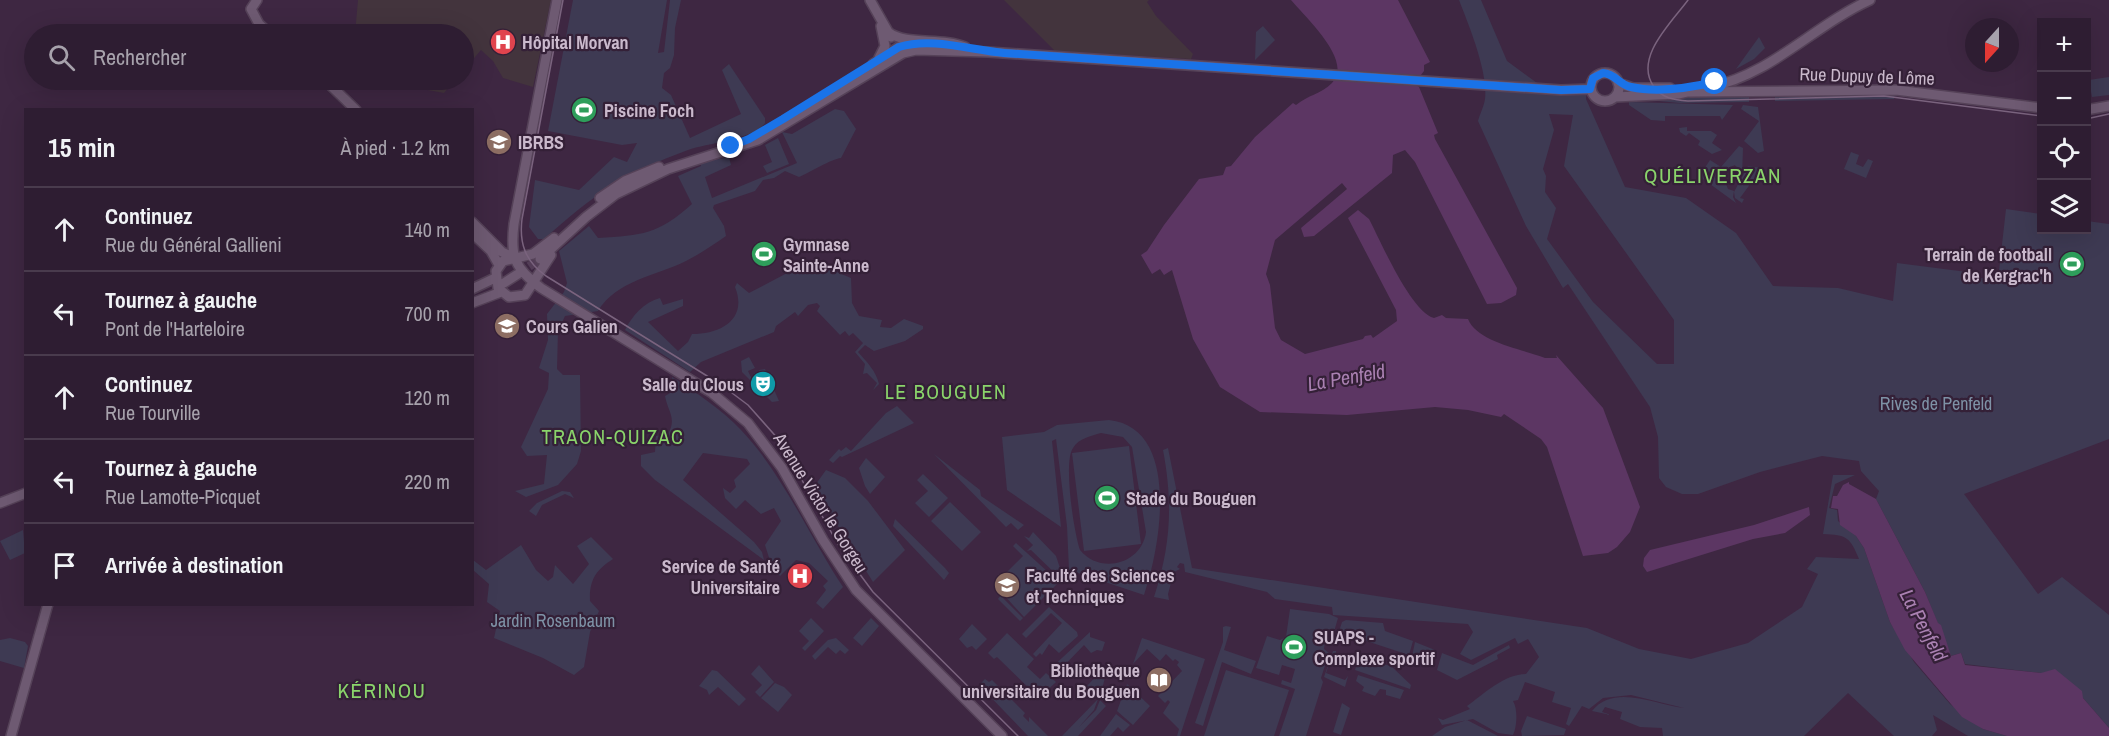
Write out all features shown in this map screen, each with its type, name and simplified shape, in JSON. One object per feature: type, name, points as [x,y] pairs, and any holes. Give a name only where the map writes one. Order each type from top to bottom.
[{"type":"main road","points":[[257,0],[251,9],[261,24]]},
{"type":"main road","points":[[513,257],[512,245],[522,174],[557,0]]},
{"type":"main road","points":[[870,0],[901,50]]},
{"type":"main road","points":[[901,50],[985,52],[1561,90],[1590,89],[1600,100],[1608,101],[1616,97],[1690,92],[1746,77],[1870,0]]},
{"type":"main road","points":[[499,265],[513,257],[526,256],[538,251],[614,188],[671,162],[749,139],[878,64],[885,45],[877,12]]},
{"type":"main road","points":[[254,16],[267,24]]},
{"type":"main road","points":[[888,32],[901,39],[954,42],[985,52]]},
{"type":"main road","points":[[671,162],[621,188],[595,205],[539,258],[600,205],[649,178],[684,163],[738,149],[758,140],[901,50],[914,44],[965,47]]},
{"type":"main road","points":[[1590,89],[1593,78],[1603,73],[1612,75],[1618,83],[1641,89],[1705,85],[1743,72],[1776,54],[1787,51]]},
{"type":"main road","points":[[1616,97],[1618,83]]},
{"type":"main road","points":[[327,90],[345,108]]},
{"type":"main road","points":[[335,90],[354,108]]},
{"type":"main road","name":"Rue Dupuy de Lôme","points":[[1690,92],[1896,90],[2037,107]]},
{"type":"main road","points":[[2091,110],[2109,106]]},
{"type":"main road","points":[[474,235],[491,251],[499,265],[501,283],[509,297],[521,297],[534,283],[551,255],[579,227],[607,203],[649,178]]},
{"type":"main road","points":[[474,224],[502,252],[513,257],[534,283]]},
{"type":"main road","points":[[474,302],[518,273]]},
{"type":"main road","points":[[474,288],[501,283]]},
{"type":"main road","name":"Avenue Victor le Gorgeu","points":[[534,283],[712,393],[748,423],[782,468],[823,540],[862,597],[1002,736]]},
{"type":"main road","points":[[474,294],[489,288]]},
{"type":"main road","points":[[0,503],[24,492]]},
{"type":"main road","points":[[11,736],[47,606]]},
{"type":"shaded area","name":"Hôpital Morvan","points":[[358,0],[551,0],[533,87],[503,78],[493,61],[481,50],[474,58],[474,24],[356,24]]},
{"type":"shaded area","points":[[1004,0],[1149,0],[1147,2],[1156,16],[1193,54],[1191,59],[1055,51]]},
{"type":"shaded area","points":[[428,90],[447,90],[444,93]]},
{"type":"green space","points":[[573,0],[667,0],[658,53],[664,52],[670,0],[681,0],[675,28],[674,55],[670,68],[664,73],[662,88],[671,95],[690,138],[741,114],[722,70],[729,64],[765,118],[765,123],[751,133],[688,150],[645,168],[611,186],[579,209],[544,239],[538,239],[529,227],[535,180],[579,190],[614,157],[627,162],[637,143],[622,145],[548,131]]},
{"type":"green space","name":"Rives de Penfeld","points":[[1459,0],[1481,0],[1507,61],[1537,83],[1587,86],[1586,99],[1625,187],[1686,198],[1736,233],[1773,286],[1838,288],[1893,301],[1897,263],[1975,273],[1975,277],[1998,280],[2006,209],[2037,213],[2037,234],[2091,234],[2091,222],[2109,224],[2109,439],[1964,494],[2038,594],[2062,577],[2109,615],[2109,728],[2083,698],[2041,673],[1965,664],[1961,653],[1951,656],[1925,592],[1876,499],[1879,491],[1861,471],[1859,461],[1822,456],[1760,472],[1698,494],[1682,494],[1666,487],[1659,478],[1658,437],[1650,407],[1568,284],[1563,288],[1526,226],[1478,121],[1484,104],[1485,88],[1477,49]],"holes":[[[1549,114],[1573,115],[1564,166],[1674,320],[1674,364],[1657,364],[1593,302],[1547,239],[1556,208],[1545,192],[1546,176],[1543,169],[1554,130]]]},
{"type":"green space","points":[[1263,26],[1275,40],[1255,60],[1256,32]]},
{"type":"green space","points":[[1759,37],[1765,48],[1754,59],[1736,69]]},
{"type":"green space","points":[[2109,77],[2109,95],[2092,97],[2091,80]]},
{"type":"green space","points":[[1775,92],[1895,92],[1894,99],[1775,101]]},
{"type":"green space","points":[[1681,95],[1749,96],[1749,102],[1679,103],[1649,100]]},
{"type":"green space","points":[[1629,102],[1733,105],[1722,120],[1720,116],[1665,116],[1665,121],[1651,120],[1629,105]]},
{"type":"green space","points":[[1743,105],[1758,107],[1764,151],[1758,153],[1744,141],[1759,121],[1741,109]]},
{"type":"green space","points":[[835,109],[844,111],[856,129],[841,158],[799,177],[785,171],[774,178],[763,180],[755,191],[714,205],[713,208],[724,226],[726,236],[686,261],[626,286],[616,292],[598,311],[565,316],[558,331],[557,369],[563,375],[580,375],[581,451],[577,464],[558,485],[526,497],[515,491],[544,484],[547,455],[527,456],[521,447],[548,389],[549,373],[539,368],[548,340],[547,314],[564,292],[567,283],[559,251],[589,226],[598,238],[638,234],[659,228],[669,222],[692,204],[678,176],[701,166],[700,163],[729,157],[731,165],[705,177],[712,198],[797,163],[782,132],[792,134]]},
{"type":"green space","points":[[1687,127],[1687,131],[1711,131],[1717,135],[1712,143],[1722,150],[1712,154],[1698,145],[1700,141],[1689,133],[1686,136],[1680,132],[1679,128]]},
{"type":"green space","points":[[778,138],[789,164],[767,173],[763,166],[772,162],[765,145]]},
{"type":"green space","points":[[1739,146],[1743,148],[1742,177],[1735,165],[1721,171],[1728,189],[1734,191],[1733,197],[1736,203],[1699,176],[1704,170],[1723,183],[1704,169],[1710,160],[1721,167]]},
{"type":"green space","points":[[1851,152],[1859,155],[1856,164],[1863,167],[1868,159],[1873,161],[1866,178],[1844,169]]},
{"type":"green space","points":[[1748,166],[1762,168],[1740,198],[1744,199],[1742,203],[1735,198],[1734,192]]},
{"type":"green space","points":[[808,260],[851,278],[852,303],[859,316],[882,320],[880,327],[891,328],[904,319],[923,326],[923,329],[905,341],[874,351],[865,345],[858,352],[878,379],[879,384],[873,390],[877,383],[867,373],[863,374],[865,364],[855,352],[863,343],[853,333],[849,336],[845,331],[840,335],[817,311],[820,306],[817,303],[808,305],[798,316],[795,312],[776,326],[774,332],[701,362],[690,372],[625,330],[635,315],[654,300],[660,298],[663,305],[683,299],[683,306],[648,322],[678,351],[688,342],[692,334],[722,328],[735,316],[738,308],[735,287],[737,283],[749,293],[789,272],[802,271]]},
{"type":"green space","points":[[749,357],[755,368],[748,371],[756,385],[762,391],[770,393],[759,370],[765,369],[779,401],[772,402],[742,372],[741,361]]},
{"type":"green space","points":[[672,377],[733,422],[769,465],[843,587],[823,609],[816,603],[826,590],[823,586],[828,581],[809,563],[796,560],[780,576],[772,567],[765,545],[781,521],[774,508],[761,514],[745,500],[736,509],[725,498],[723,488],[730,493],[736,487],[734,480],[750,464],[747,459],[703,453],[683,480],[754,542],[762,552],[764,560],[655,480],[641,466],[641,455],[655,452],[656,436],[668,434],[671,428],[672,419],[665,396],[672,392]]},
{"type":"green space","points":[[897,406],[914,423],[840,456],[833,463],[829,460],[839,449],[841,451],[846,447],[851,451],[886,413]]},
{"type":"green space","points":[[1109,420],[1132,428],[1148,444],[1156,467],[1160,493],[1156,549],[1144,595],[1069,570],[1067,526],[1056,439],[1052,441],[1061,527],[1007,490],[1002,437],[1044,432],[1057,425]],"holes":[[[1101,433],[1123,437],[1132,447],[1146,532],[1137,552],[1129,558],[1109,564],[1088,558],[1080,550],[1070,498],[1070,456],[1073,448],[1089,436]]]},
{"type":"green space","name":"Stade du Bouguen","points":[[1129,446],[1141,544],[1084,551],[1072,453]]},
{"type":"green space","points":[[1168,448],[1192,568],[1587,628],[1639,649],[1691,659],[1748,643],[1802,607],[1818,574],[1807,569],[1816,557],[1859,559],[1847,539],[1837,535],[1823,534],[1833,475],[1855,475],[1835,484],[1829,508],[1837,510],[1838,521],[1856,536],[1864,548],[1890,622],[1914,662],[1950,704],[1983,729],[2007,736],[1968,736],[1933,715],[1937,730],[1932,736],[1894,736],[1848,693],[1804,736],[1663,736],[1662,728],[1640,727],[1620,719],[1622,712],[1605,707],[1602,712],[1611,715],[1592,711],[1601,703],[1612,698],[1623,697],[1684,708],[1631,695],[1603,698],[1589,709],[1582,706],[1569,726],[1566,724],[1571,708],[1552,702],[1555,692],[1525,682],[1518,700],[1513,701],[1516,718],[1513,735],[1498,733],[1473,719],[1442,725],[1438,718],[1443,720],[1470,709],[1467,706],[1495,686],[1510,677],[1526,674],[1539,657],[1528,639],[1518,644],[1515,638],[1471,660],[1460,654],[1473,632],[1468,624],[1333,615],[1332,607],[1275,599],[1267,592],[1185,572],[1184,564],[1180,563],[1177,567],[1180,569],[1174,572],[1168,594],[1169,600],[1154,597],[1164,560],[1169,524],[1168,488],[1163,450]]},
{"type":"green space","points":[[934,454],[980,490],[981,496],[1024,525],[1018,530],[1011,523],[1006,527]]},
{"type":"green space","points":[[866,458],[885,477],[870,494],[859,468]]},
{"type":"green space","points":[[826,470],[845,478],[868,501],[905,550],[873,582],[818,494],[816,484]]},
{"type":"green space","points":[[923,474],[948,498],[929,517],[915,503],[928,491],[917,480]]},
{"type":"green space","points":[[562,491],[570,492],[574,498],[565,494],[542,505],[536,516],[529,511],[537,503]]},
{"type":"green space","points":[[950,502],[981,532],[962,551],[931,521]]},
{"type":"green space","points":[[895,519],[945,568],[949,573],[944,580],[893,526]]},
{"type":"green space","points":[[23,530],[24,553],[10,560],[0,541]]},
{"type":"green space","points":[[1033,532],[1056,556],[1065,583],[1031,550],[1027,551],[1033,545],[1024,536],[1029,538]]},
{"type":"green space","name":"Jardin Rosenbaum","points":[[591,537],[613,559],[602,567],[592,581],[590,601],[599,611],[590,632],[584,667],[574,675],[543,658],[494,638],[500,611],[487,602],[489,584],[474,571],[474,561],[486,570],[521,545],[536,570],[548,581],[553,577],[555,565],[573,584],[589,564],[577,546]]},
{"type":"green space","points":[[1016,543],[1059,582],[1024,617],[1003,594],[1003,598],[1023,618],[1020,621],[998,599],[1002,593],[994,585],[1023,556],[1013,546]]},
{"type":"green space","points":[[1049,607],[1077,632],[1078,636],[1059,653],[1049,644],[1042,655],[1040,653],[1036,657],[1033,654],[1062,623],[1051,613],[1026,638],[1022,634]]},
{"type":"green space","name":"SUAPS - Complexe sportif","points":[[1290,609],[1329,614],[1338,618],[1331,642],[1325,641],[1324,649],[1329,653],[1321,678],[1323,682],[1306,736],[1279,736],[1295,689],[1281,684],[1282,680],[1291,683],[1295,669],[1282,665],[1279,675],[1256,668],[1267,636],[1280,640],[1286,637]]},
{"type":"green space","points":[[811,618],[824,631],[805,651],[802,648],[809,641],[799,631]]},
{"type":"green space","points":[[871,618],[879,626],[862,646],[853,638]]},
{"type":"green space","points":[[1346,620],[1383,623],[1385,631],[1413,641],[1409,655],[1342,633],[1338,644],[1336,641],[1342,622]]},
{"type":"green space","points":[[972,624],[987,639],[976,650],[972,646],[967,648],[959,639]]},
{"type":"green space","points":[[1223,627],[1231,627],[1224,650],[1256,661],[1251,674],[1222,662],[1203,726],[1195,723],[1223,642]]},
{"type":"green space","points":[[1090,632],[1090,637],[1105,642],[1102,651],[1097,650],[1091,653],[1084,645],[1058,672],[1056,670],[1054,675],[1049,670]]},
{"type":"green space","points":[[1007,633],[1034,659],[1027,667],[1040,679],[1046,673],[1056,682],[1039,698],[997,657],[994,659],[988,653]]},
{"type":"green space","points":[[10,638],[25,642],[28,646],[24,668],[0,661],[0,640]]},
{"type":"green space","points":[[836,638],[849,650],[845,654],[840,650],[836,654],[828,647],[815,660],[812,656],[828,640]]},
{"type":"green space","points":[[1142,638],[1205,659],[1180,736],[1177,736],[1179,729],[1163,713],[1170,702],[1168,700],[1165,703],[1158,696],[1182,671],[1177,665],[1179,662],[1175,659],[1173,661],[1166,654],[1160,661],[1147,649],[1133,664]]},
{"type":"green space","points":[[1415,642],[1435,650],[1430,667],[1414,665],[1411,661]]},
{"type":"green space","points":[[1509,645],[1510,648],[1497,655],[1498,659],[1457,680],[1437,670],[1442,653],[1473,665]]},
{"type":"green space","points":[[1333,651],[1336,651],[1336,655],[1349,659],[1350,655],[1352,666],[1351,661],[1332,655],[1326,673],[1345,680],[1348,676],[1345,687],[1324,677]]},
{"type":"green space","points":[[1354,657],[1391,666],[1411,685],[1410,689],[1355,670],[1357,664]]},
{"type":"green space","points":[[1109,663],[1102,689],[1096,696],[1089,690],[1085,694],[1082,691]]},
{"type":"green space","points":[[759,665],[774,682],[760,697],[755,692],[762,685],[751,674]]},
{"type":"green space","points":[[712,670],[717,671],[746,699],[739,706],[718,687],[709,695],[707,690],[699,686]]},
{"type":"green space","points":[[1226,670],[1289,690],[1274,736],[1204,736]]},
{"type":"green space","points":[[1358,675],[1404,690],[1400,699],[1386,695],[1386,690],[1380,689],[1375,696],[1362,691],[1364,687],[1356,681]]},
{"type":"green space","points":[[985,679],[989,682],[992,680],[1025,713],[1023,716],[1029,722],[1029,717],[1048,736],[1028,736],[979,685]]},
{"type":"green space","points":[[775,683],[784,687],[792,695],[778,712],[761,698]]},
{"type":"green space","points":[[1127,684],[1150,706],[1133,725],[1117,711]]},
{"type":"green space","points":[[1098,699],[1094,710],[1079,727],[1096,710],[1100,700],[1106,706],[1078,736],[1062,736]]},
{"type":"green space","points":[[1342,703],[1350,708],[1341,735],[1333,732]]},
{"type":"green space","points":[[1116,714],[1130,725],[1123,732],[1118,727],[1110,736],[1100,736]]},
{"type":"green space","points":[[1527,716],[1566,729],[1564,735],[1522,736],[1521,731]]},
{"type":"green space","points":[[1467,720],[1498,736],[1432,736],[1445,727]]},
{"type":"water","name":"La Penfeld","points":[[1291,0],[1398,0],[1430,62],[1424,65],[1424,71],[1414,84],[1419,87],[1438,133],[1434,135],[1435,139],[1517,288],[1516,295],[1501,303],[1487,304],[1415,162],[1405,150],[1393,155],[1392,173],[1314,236],[1304,237],[1301,228],[1347,189],[1342,183],[1275,240],[1266,274],[1270,285],[1275,328],[1281,340],[1305,354],[1363,339],[1365,336],[1371,335],[1373,338],[1397,321],[1396,310],[1348,218],[1358,210],[1369,219],[1397,275],[1425,313],[1434,318],[1442,315],[1446,318],[1468,319],[1481,334],[1501,344],[1545,358],[1557,358],[1556,355],[1603,408],[1640,507],[1630,532],[1617,547],[1608,553],[1583,556],[1547,447],[1541,439],[1504,414],[1501,417],[1468,410],[1435,407],[1347,415],[1260,412],[1220,387],[1193,339],[1172,270],[1164,275],[1160,269],[1152,274],[1141,255],[1147,251],[1199,179],[1223,175],[1226,167],[1231,166],[1255,137],[1293,103],[1296,105],[1332,83],[1337,74],[1337,63],[1332,52],[1316,28]]},
{"type":"water","name":"La Penfeld","points":[[1849,482],[1876,499],[1941,625],[1951,656],[1961,653],[1965,665],[2041,673],[2055,669],[2082,691],[2083,698],[2109,728],[2109,736],[2007,736],[1983,729],[1962,717],[1905,650],[1890,622],[1864,548],[1856,536],[1840,525],[1838,509],[1831,508],[1833,496],[1837,496],[1843,485]]},
{"type":"water","points":[[1809,507],[1810,515],[1785,533],[1753,539],[1647,572],[1643,566],[1644,558],[1650,550],[1754,525]]},
{"type":"tunnel","points":[[518,274],[540,259]]},
{"type":"tram line","points":[[563,0],[522,219],[523,244],[528,258],[546,276],[720,384],[748,405],[780,441],[839,546],[873,592],[1018,736]]},
{"type":"tram line","points":[[1688,0],[1657,41],[1648,64],[1649,76],[1654,87],[1669,98],[1688,101],[1884,96],[2037,115]]},
{"type":"tram line","points":[[2091,118],[2109,114]]},
{"type":"place","name":"Hôpital Morvan","points":[[503,42]]},
{"type":"place","name":"Piscine Foch","points":[[584,110]]},
{"type":"place","name":"IBRBS","points":[[499,142]]},
{"type":"place","name":"Gymnase Sainte-Anne","points":[[764,254]]},
{"type":"place","name":"Terrain de football de Kergrac'h","points":[[2072,264]]},
{"type":"place","name":"Cours Galien","points":[[507,326]]},
{"type":"place","name":"Salle du Clous","points":[[763,384]]},
{"type":"place","name":"Stade du Bouguen","points":[[1107,498]]},
{"type":"place","name":"Service de Santé Universitaire","points":[[800,576]]},
{"type":"place","name":"Faculté des Sciences et Techniques","points":[[1007,585]]},
{"type":"place","name":"SUAPS - Complexe sportif","points":[[1294,647]]},
{"type":"place","name":"Bibliothèque universitaire du Bouguen","points":[[1159,680]]},
{"type":"district","name":"QUÉLIVERZAN","points":[[1713,175]]},
{"type":"district","name":"LE BOUGUEN","points":[[946,391]]},
{"type":"district","name":"TRAON-QUIZAC","points":[[613,436]]},
{"type":"district","name":"KÉRINOU","points":[[382,690]]},
{"type":"route","points":[[731,146],[749,139],[899,47],[909,44],[965,47],[985,52],[1561,90],[1590,89],[1593,78],[1603,73],[1612,75],[1618,83],[1641,89],[1691,87],[1715,82]]}]
